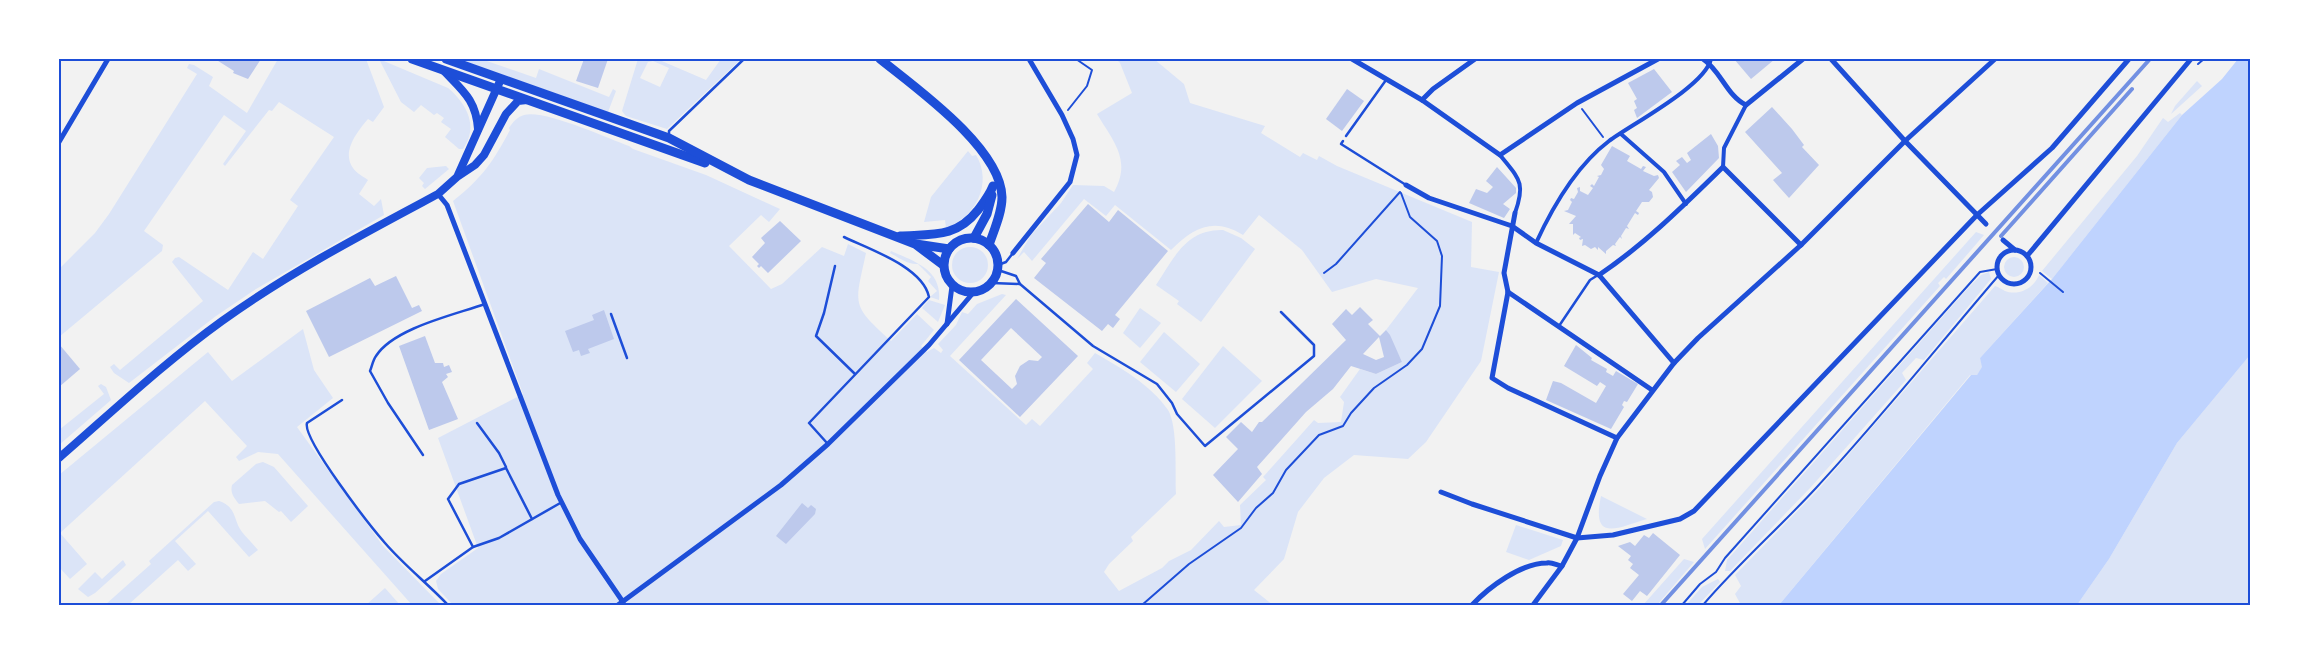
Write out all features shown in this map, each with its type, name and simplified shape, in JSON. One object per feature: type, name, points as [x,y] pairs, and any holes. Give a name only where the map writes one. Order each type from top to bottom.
[{"type":"main road","points":[[412,59],[714,167],[719,166]]},
{"type":"main road","points":[[446,59],[669,138],[719,166],[806,204],[915,244],[943,265]]},
{"type":"main road","points":[[880,59],[928,98],[989,158],[1002,194],[999,213],[989,245]]},
{"type":"main road","points":[[444,70],[468,96],[475,108],[478,131]]},
{"type":"main road","points":[[457,176],[501,79]]},
{"type":"main road","points":[[59,458],[175,358],[242,306],[303,269],[438,194],[457,176],[475,165],[484,155],[506,114],[518,101],[528,100]]},
{"type":"main road","points":[[974,238],[987,214],[992,186],[989,158]]},
{"type":"main road","points":[[897,236],[947,233],[968,223],[989,196],[992,186]]},
{"type":"main road","points":[[974,238],[989,245],[996,254],[998,268],[992,282],[984,290],[973,293],[962,291],[952,286],[946,276],[943,265],[948,249],[957,242],[974,238]]},
{"type":"main road","points":[[915,244],[948,249]]},
{"type":"street","points":[[59,142],[108,59]]},
{"type":"street","points":[[1013,253],[1029,230],[1059,198],[1070,182],[1076,166],[1077,155],[1073,139],[1062,115],[1029,59]]},
{"type":"street","points":[[1352,59],[1422,100],[1500,155],[1520,181],[1521,196],[1512,226],[1504,273],[1508,292],[1492,378],[1508,388],[1617,438]]},
{"type":"street","points":[[1422,100],[1433,89],[1475,59]]},
{"type":"street","points":[[1500,155],[1577,103],[1650,60],[1658,59]]},
{"type":"street","points":[[1703,59],[1711,61],[1735,97],[1746,105]]},
{"type":"street","points":[[1600,275],[1621,260],[1686,204],[1722,167],[1724,148],[1746,105],[1803,59]]},
{"type":"street","points":[[1831,59],[1905,141],[1986,224]]},
{"type":"street","points":[[1533,605],[1562,566],[1577,538],[1617,438],[1674,363],[1698,338],[1801,245],[1905,141],[1995,59]]},
{"type":"street","points":[[1441,492],[1577,538],[1614,536],[1680,519],[1694,511],[1977,215],[2052,148],[2129,59]]},
{"type":"street","points":[[2027,256],[2191,59]]},
{"type":"street","points":[[1536,243],[1563,192],[1609,142],[1691,86],[1711,61]]},
{"type":"street","points":[[1621,134],[1664,172],[1686,204]]},
{"type":"street","points":[[1722,167],[1801,245]]},
{"type":"street","points":[[1406,184],[1429,198],[1512,226],[1536,243],[1600,275],[1674,363]]},
{"type":"street","points":[[438,194],[447,205],[536,439],[563,502],[580,539],[623,602]]},
{"type":"street","points":[[2003,240],[2015,250],[2027,256],[2031,270],[2022,282],[2012,284],[2000,275],[1997,269],[2004,253],[2015,250]]},
{"type":"street","points":[[947,324],[952,286]]},
{"type":"street","points":[[1508,292],[1652,390]]},
{"type":"street","points":[[618,605],[781,485],[828,444],[916,358],[973,293]]},
{"type":"street","points":[[1472,605],[1502,579],[1532,566],[1547,562],[1562,566]]},
{"type":"lane","points":[[669,138],[669,132],[744,59]]},
{"type":"lane","points":[[1346,136],[1387,79]]},
{"type":"lane","points":[[1342,141],[1341,144],[1406,184]]},
{"type":"lane","points":[[828,444],[808,423],[929,297],[928,291],[913,272],[844,238]]},
{"type":"lane","points":[[1013,253],[998,268],[1016,276],[1020,284],[1093,346],[1157,384],[1172,403],[1176,414],[1205,446],[1314,356],[1314,345],[1281,312]]},
{"type":"lane","points":[[835,266],[824,313],[816,336],[855,374]]},
{"type":"lane","points":[[1558,327],[1590,280],[1600,275]]},
{"type":"lane","points":[[992,282],[1020,284]]},
{"type":"lane","points":[[423,455],[370,371],[375,356],[392,340],[424,325],[485,304]]},
{"type":"lane","points":[[611,314],[627,358]]},
{"type":"lane","points":[[342,400],[307,423],[307,434],[322,459],[386,544],[448,605]]},
{"type":"lane","points":[[477,423],[499,452],[532,519]]},
{"type":"lane","points":[[473,547],[448,499],[459,484],[506,468]]},
{"type":"lane","points":[[425,581],[473,547],[499,538],[563,502]]},
{"type":"path","points":[[1062,115],[1079,99],[1087,86],[1092,70],[1076,59]]},
{"type":"path","points":[[1577,103],[1609,142]]},
{"type":"path","points":[[1142,605],[1189,564],[1241,528],[1256,508],[1273,493],[1286,470],[1319,435],[1343,426],[1351,413],[1374,388],[1406,364],[1422,349],[1440,306],[1442,256],[1437,241],[1410,217],[1400,192],[1336,264],[1324,273]]},
{"type":"path","points":[[1682,605],[1700,584],[1716,572],[1725,558],[1980,272],[1997,269]]},
{"type":"path","points":[[2040,273],[2063,292]]},
{"type":"path","points":[[1703,605],[1723,581],[1815,488],[1881,416],[2000,275]]},
{"type":"shaded area","points":[[278,59],[366,59],[384,107],[373,122],[368,119],[360,129],[352,142],[349,155],[354,170],[368,180],[359,194],[374,206],[381,199],[384,215],[256,289],[216,316],[129,383],[114,373],[110,367],[114,364],[120,370],[203,301],[172,262],[175,258],[179,257],[228,290],[253,252],[263,259],[298,206],[290,200],[334,137],[279,102],[272,111],[269,110],[225,166],[223,164],[246,131],[224,115],[144,231],[163,245],[162,251],[59,337],[59,269],[95,233],[109,214],[197,74],[187,68],[189,64],[194,65],[213,77],[209,86],[247,113]]},
{"type":"shaded area","points":[[379,59],[448,88],[455,94],[469,116],[470,132],[468,141],[463,149],[459,149],[445,137],[451,129],[441,122],[444,118],[437,113],[434,115],[421,105],[414,112],[401,102]]},
{"type":"shaded area","points":[[459,59],[481,59],[536,78],[539,69],[609,97],[613,89],[616,91],[608,112]]},
{"type":"shaded area","points":[[638,59],[657,59],[706,80],[721,59],[741,59],[667,129],[626,116],[622,111]],"holes":[[[653,61],[669,68],[660,87],[640,78],[648,62]]]},
{"type":"shaded area","points":[[1116,59],[1154,59],[1184,84],[1190,103],[1265,126],[1261,133],[1300,157],[1303,153],[1317,160],[1319,156],[1337,166],[1472,222],[1471,267],[1499,272],[1481,361],[1426,442],[1408,459],[1354,455],[1324,478],[1298,512],[1284,559],[1254,590],[1273,605],[453,605],[438,589],[436,581],[441,574],[478,548],[438,438],[523,394],[453,201],[472,185],[486,169],[504,141],[510,130],[509,128],[517,118],[533,114],[576,125],[633,149],[706,175],[780,209],[769,222],[761,215],[729,246],[771,289],[782,284],[822,247],[844,256],[848,244],[866,253],[858,294],[859,303],[868,319],[891,341],[917,314],[934,330],[921,346],[927,352],[934,348],[941,353],[943,350],[938,344],[956,325],[962,312],[968,314],[977,304],[1002,294],[1006,295],[950,356],[1026,425],[1032,419],[1040,426],[1093,369],[1087,363],[1095,353],[1144,385],[1161,401],[1171,417],[1175,438],[1176,494],[1131,537],[1133,541],[1109,564],[1104,572],[1119,591],[1191,550],[1219,521],[1224,527],[1241,525],[1240,505],[1266,480],[1263,477],[1314,420],[1318,423],[1341,422],[1344,402],[1340,397],[1360,369],[1376,374],[1402,362],[1386,330],[1418,288],[1376,279],[1332,292],[1302,250],[1259,215],[1243,235],[1223,227],[1205,227],[1188,235],[1171,250],[1115,205],[1106,216],[1084,199],[1032,261],[1024,252],[1017,259],[1031,235],[1061,203],[1073,185],[1104,186],[1114,192],[1119,181],[1121,160],[1114,142],[1097,114],[1132,93],[1120,63]]},
{"type":"shaded area","points":[[2197,81],[2202,86],[2171,114],[2175,106]]},
{"type":"shaded area","points":[[2180,113],[2182,115],[2052,279],[2042,271],[2137,156],[2163,118],[2168,122]]},
{"type":"shaded area","points":[[968,151],[972,156],[976,155],[981,166],[983,177],[979,198],[966,216],[946,228],[945,220],[924,222],[931,197]]},
{"type":"shaded area","points":[[446,166],[449,169],[425,189],[422,186],[424,183],[419,178],[427,168]]},
{"type":"shaded area","points":[[1223,230],[1241,238],[1255,249],[1201,322],[1177,304],[1179,301],[1156,285],[1175,255],[1190,240],[1199,234]]},
{"type":"shaded area","points":[[1976,232],[1984,235],[1946,279],[1944,277],[1938,283],[1940,286],[1705,549],[1702,539]]},
{"type":"shaded area","points":[[970,247],[983,252],[988,265],[983,278],[970,283],[957,278],[952,265],[957,252]]},
{"type":"shaded area","points":[[891,251],[917,263],[931,274],[939,289],[939,300],[930,297],[937,291],[928,281],[931,277],[918,264],[903,260],[890,253]]},
{"type":"shaded area","points":[[2014,257],[2021,260],[2024,267],[2021,274],[2014,277],[2007,274],[2004,267],[2007,260]]},
{"type":"shaded area","points":[[1989,272],[1991,279],[1924,360],[1916,358],[1902,373],[1906,380],[1811,487],[1730,571],[1725,571],[1727,560],[1969,287],[1981,275]]},
{"type":"shaded area","points":[[2039,275],[2048,283],[1980,358],[1983,367],[1977,375],[1970,375],[1779,605],[1741,605],[1735,594],[1741,586],[1735,575],[1817,491],[1995,286],[2005,291],[2021,292],[2034,284]]},
{"type":"shaded area","points":[[929,300],[945,305],[938,322],[922,308]]},
{"type":"shaded area","points":[[1140,308],[1161,323],[1140,348],[1123,333]]},
{"type":"shaded area","points":[[303,329],[314,370],[333,398],[297,427],[383,546],[441,605],[412,605],[278,454],[258,452],[239,461],[236,457],[247,446],[205,401],[60,533],[87,564],[70,579],[59,567],[59,475],[208,352],[232,381]]},
{"type":"shaded area","points":[[1164,332],[1200,364],[1176,392],[1140,362]]},
{"type":"shaded area","points":[[1223,346],[1262,381],[1215,428],[1182,399]]},
{"type":"shaded area","points":[[2250,355],[2250,605],[2077,605],[2109,559],[2177,443]]},
{"type":"shaded area","points":[[101,384],[106,387],[111,400],[59,445],[59,430],[104,394],[98,386]]},
{"type":"shaded area","points":[[263,462],[274,467],[308,506],[291,522],[281,511],[279,512],[265,501],[239,504],[233,495],[232,485],[256,464]]},
{"type":"shaded area","points":[[1601,496],[1647,519],[1617,528],[1603,526],[1600,521],[1599,511]]},
{"type":"shaded area","points":[[219,501],[232,510],[242,532],[258,550],[249,557],[208,511],[175,541],[196,564],[188,571],[178,560],[128,605],[105,605],[151,564],[149,561],[214,502]]},
{"type":"shaded area","points":[[1516,525],[1563,540],[1561,546],[1529,560],[1506,552]]},
{"type":"shaded area","points":[[1684,559],[1694,562],[1657,605],[1643,605]]},
{"type":"shaded area","points":[[123,560],[126,565],[95,593],[88,597],[78,589],[95,572],[102,579]]},
{"type":"shaded area","points":[[1718,579],[1720,582],[1698,605],[1686,605],[1702,587]]},
{"type":"shaded area","points":[[385,588],[400,605],[366,605]]},
{"type":"water","points":[[2238,59],[2250,59],[2250,355],[2177,443],[2109,559],[2077,605],[1779,605],[1971,375],[1977,375],[1982,367],[1980,358],[2052,279],[2182,115],[2222,79]]},
{"type":"building","points":[[215,59],[261,59],[248,79],[233,73],[234,71]]},
{"type":"building","points":[[584,59],[608,59],[598,88],[576,81]]},
{"type":"building","points":[[1734,59],[1775,59],[1751,79]]},
{"type":"building","points":[[1654,69],[1672,92],[1637,118],[1634,110],[1637,108],[1634,101],[1637,99],[1628,83]]},
{"type":"building","points":[[1347,89],[1364,101],[1342,131],[1326,119]]},
{"type":"building","points":[[1772,107],[1804,145],[1802,147],[1819,165],[1789,198],[1773,180],[1782,173],[1745,132]]},
{"type":"building","points":[[1711,134],[1718,146],[1719,158],[1686,192],[1672,172],[1680,165],[1676,161],[1682,157],[1687,163],[1691,160],[1687,153]]},
{"type":"building","points":[[1612,146],[1630,156],[1627,161],[1641,169],[1643,166],[1646,167],[1643,171],[1654,176],[1658,175],[1659,178],[1649,190],[1652,192],[1653,197],[1649,202],[1642,202],[1636,211],[1639,213],[1638,215],[1635,213],[1627,226],[1629,229],[1626,228],[1621,236],[1622,239],[1620,237],[1615,244],[1616,246],[1613,245],[1606,251],[1606,254],[1598,247],[1598,250],[1595,247],[1591,249],[1585,245],[1582,246],[1583,239],[1580,240],[1579,238],[1581,237],[1575,233],[1573,235],[1573,224],[1569,224],[1576,216],[1564,211],[1568,210],[1572,202],[1571,198],[1574,199],[1578,192],[1577,188],[1580,187],[1580,191],[1588,195],[1593,188],[1590,186],[1592,184],[1594,186],[1599,177],[1597,176],[1601,175],[1604,169],[1601,165]]},
{"type":"building","points":[[1497,167],[1516,188],[1516,193],[1503,204],[1510,209],[1504,218],[1469,203],[1476,189],[1487,193],[1493,187],[1486,181]]},
{"type":"building","points":[[1088,204],[1109,222],[1118,210],[1168,251],[1115,315],[1120,319],[1113,328],[1108,324],[1102,331],[1034,278],[1046,263],[1041,259]]},
{"type":"building","points":[[780,221],[801,241],[768,273],[761,266],[759,268],[757,266],[759,264],[752,257],[765,243],[761,238]]},
{"type":"building","points":[[396,276],[412,308],[419,305],[422,311],[329,357],[306,311],[370,278],[375,286]]},
{"type":"building","points":[[1016,299],[1078,356],[1020,417],[959,360]],"holes":[[[1011,328],[1042,357],[1038,361],[1029,360],[1020,366],[1015,376],[1017,384],[1012,389],[981,360]]]},
{"type":"building","points":[[1360,307],[1373,320],[1368,324],[1380,336],[1386,330],[1402,362],[1376,374],[1351,366],[1333,389],[1306,412],[1257,467],[1262,474],[1238,502],[1213,475],[1238,449],[1226,437],[1241,422],[1252,432],[1259,422],[1262,422],[1346,340],[1332,324],[1346,309],[1352,315]],"holes":[[[1379,337],[1384,357],[1376,360],[1363,354]]]},
{"type":"building","points":[[604,310],[614,339],[588,349],[590,353],[581,356],[579,350],[573,352],[565,331],[594,320],[592,315]]},
{"type":"building","points":[[425,336],[435,363],[443,363],[444,367],[449,365],[452,372],[446,374],[448,377],[442,382],[458,419],[429,430],[399,346]]},
{"type":"building","points":[[59,344],[80,369],[59,387]]},
{"type":"building","points":[[1576,345],[1592,358],[1591,360],[1607,369],[1606,372],[1613,376],[1616,371],[1638,384],[1627,402],[1624,401],[1622,405],[1624,407],[1611,429],[1546,400],[1553,381],[1561,383],[1596,403],[1606,386],[1600,382],[1597,386],[1564,366]]},
{"type":"building","points":[[802,503],[808,508],[811,505],[816,509],[815,514],[786,544],[776,536]]},
{"type":"building","points":[[1653,533],[1680,555],[1647,596],[1640,591],[1632,601],[1623,594],[1639,575],[1630,568],[1633,564],[1628,560],[1631,556],[1618,546],[1630,542],[1635,546],[1644,535],[1649,538]]},
{"type":"railway","points":[[1661,605],[2150,59]]},
{"type":"railway","points":[[2001,236],[2132,89]]}]
